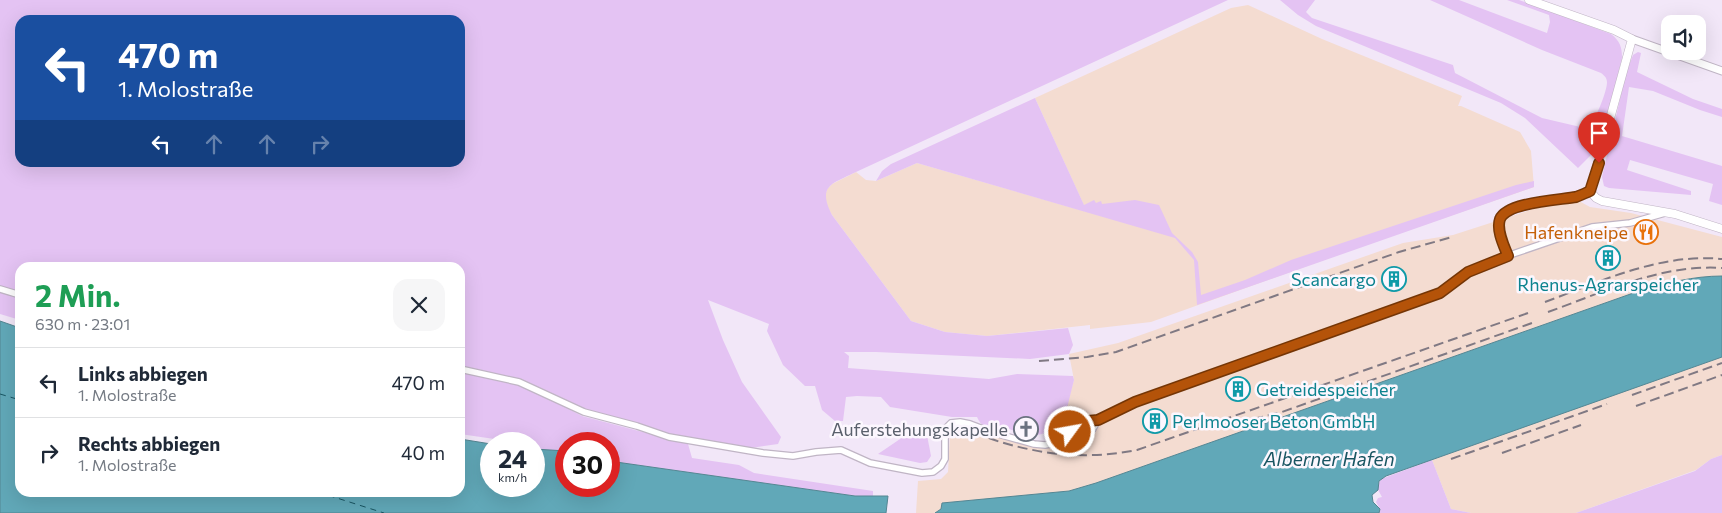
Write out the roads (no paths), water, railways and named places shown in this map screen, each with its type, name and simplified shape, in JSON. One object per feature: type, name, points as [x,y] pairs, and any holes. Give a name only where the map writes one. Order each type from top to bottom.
[{"type":"main road","points":[[1529,0],[1632,38],[1590,191],[1596,198],[1602,201],[1667,213],[1722,229]]},
{"type":"street","points":[[1632,38],[1722,71]]},
{"type":"street","points":[[1508,256],[1499,227],[1500,219],[1507,212],[1536,203],[1578,196],[1590,191]]},
{"type":"street","points":[[1071,436],[1071,429],[1075,424],[1098,420],[1135,402],[1432,297],[1448,289],[1468,272],[1508,256],[1592,227],[1630,223],[1667,213]]},
{"type":"street","points":[[0,289],[15,294]]},
{"type":"street","points":[[465,370],[519,382],[584,412],[632,424],[669,437],[763,453],[793,456],[841,450],[870,463],[922,473],[933,472],[941,466],[944,459],[945,433],[947,427],[952,423],[970,424],[1034,444],[1045,445],[1055,443],[1066,440],[1071,436]]},
{"type":"street","points":[[1071,436],[1078,440],[1088,437],[1098,420]]},
{"type":"water","name":"Alberner Hafen","points":[[1722,276],[1722,357],[1386,476],[1379,481],[1378,490],[1372,495],[1373,502],[1380,509],[1379,513],[935,513],[941,509],[942,503],[1069,491],[1096,483],[1639,291],[1680,280]]},
{"type":"water","points":[[0,321],[15,326],[15,497],[465,497],[465,440],[480,442],[480,497],[545,497],[545,450],[555,450],[555,497],[620,497],[620,463],[855,496],[888,496],[886,513],[0,513]]},
{"type":"railway","points":[[1039,361],[1087,357],[1116,352],[1399,252],[1452,237]]},
{"type":"railway","points":[[1545,302],[1632,270],[1654,264],[1699,258],[1722,259]]},
{"type":"railway","points":[[1548,312],[1612,288],[1655,275],[1677,270],[1722,268]]},
{"type":"railway","points":[[961,427],[1004,443],[1037,451],[1070,455],[1104,455],[1137,450],[1528,313]]},
{"type":"railway","points":[[1224,426],[1282,412],[1532,323]]},
{"type":"railway","points":[[1632,395],[1722,363]]},
{"type":"railway","points":[[1636,406],[1722,375]]},
{"type":"railway","points":[[1451,459],[1607,404]]},
{"type":"railway","points":[[1502,453],[1581,425]]},
{"type":"place","name":"Hafenkneipe","points":[[1646,232]]},
{"type":"place","name":"Rhenus-Agrarspeicher","points":[[1608,258]]},
{"type":"place","name":"Scancargo","points":[[1394,279]]},
{"type":"place","name":"Getreidespeicher","points":[[1238,389]]},
{"type":"place","name":"Perlmooser Beton GmbH","points":[[1155,421]]},
{"type":"place","name":"Auferstehungskapelle","points":[[1026,429]]}]
